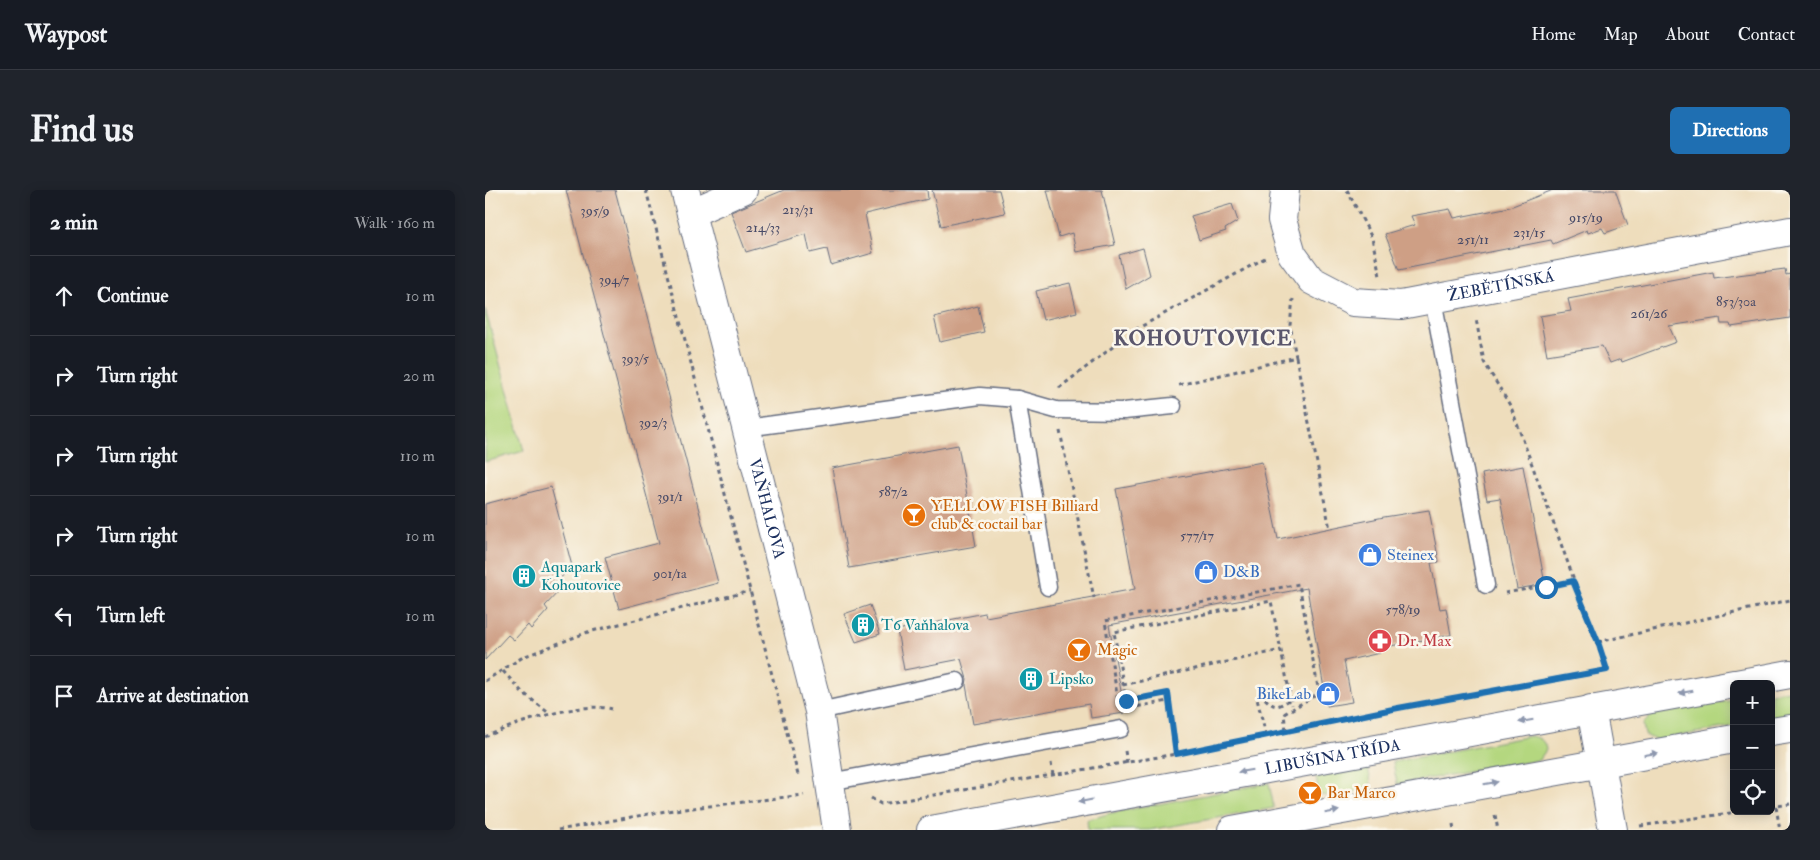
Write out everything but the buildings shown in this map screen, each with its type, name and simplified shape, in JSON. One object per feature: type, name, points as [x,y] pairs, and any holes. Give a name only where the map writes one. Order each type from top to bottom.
[{"type":"street","points":[[688,201],[743,190]]},
{"type":"street","name":"ŽEBĚTÍNSKÁ","points":[[1285,190],[1282,220],[1292,254],[1311,280],[1353,302],[1401,306],[1790,231]]},
{"type":"street","name":"VAŇHALOVA","points":[[688,201],[819,711],[837,830]]},
{"type":"street","name":"LIBUŠINA TŘÍDA","points":[[1757,680],[1790,674]]},
{"type":"street","name":"LIBUŠINA TŘÍDA","points":[[931,830],[1730,685]]},
{"type":"street","points":[[1591,709],[1601,763],[1625,828]]},
{"type":"street","points":[[1775,731],[1790,729]]},
{"type":"street","points":[[1232,830],[1730,740]]},
{"type":"lane","points":[[1433,299],[1486,585]]},
{"type":"lane","points":[[746,428],[980,396],[1017,399],[1056,410],[1124,412],[1173,406]]},
{"type":"lane","points":[[1017,399],[1048,586]]},
{"type":"lane","points":[[819,711],[957,681]]},
{"type":"lane","points":[[830,787],[1121,729]]},
{"type":"path","points":[[646,190],[799,778]]},
{"type":"path","points":[[1347,190],[1372,238],[1382,284]]},
{"type":"path","points":[[1311,280],[1294,292],[1290,325],[1330,529]]},
{"type":"path","points":[[1170,386],[1296,357]]},
{"type":"path","points":[[558,830],[666,811],[803,795],[830,787],[850,786],[881,804],[1176,754],[1286,731],[1607,670],[1511,407],[1484,362]]},
{"type":"path","points":[[1514,592],[1573,581]]},
{"type":"path","points":[[1120,710],[1105,621],[1299,584],[1319,693],[1284,714],[1286,731]]},
{"type":"path","points":[[485,681],[523,657],[588,632],[751,591]]},
{"type":"path","points":[[1598,642],[1790,600]]},
{"type":"path","points":[[1176,754],[1168,693],[1126,701],[1114,632],[1271,601],[1292,705]]},
{"type":"path","points":[[1123,686],[1281,650]]},
{"type":"path","points":[[503,671],[521,691],[551,714]]},
{"type":"path","points":[[1266,735],[1257,699],[1261,695],[1273,707],[1278,707],[1291,699]]},
{"type":"path","points":[[1129,708],[1169,701]]},
{"type":"path","points":[[485,737],[551,714],[600,706],[612,709]]},
{"type":"path","points":[[801,786],[803,795]]},
{"type":"path","points":[[1775,807],[1790,804]]},
{"type":"path","points":[[1625,828],[1730,813]]},
{"type":"path","points":[[1495,815],[1498,830]]},
{"type":"path","points":[[1775,815],[1779,830]]},
{"type":"path","points":[[1453,824],[1454,830]]},
{"type":"green space","points":[[485,309],[524,451],[485,462]]},
{"type":"green space","points":[[1790,690],[1790,716],[1775,719],[1775,692]]},
{"type":"green space","points":[[1730,701],[1730,727],[1656,740],[1645,735],[1643,724],[1652,715]]},
{"type":"green space","points":[[1530,736],[1539,738],[1544,744],[1546,750],[1539,760],[1397,784],[1393,762]]},
{"type":"green space","points":[[1368,767],[1372,789],[1330,796],[1319,795],[1316,777]]},
{"type":"green space","points":[[1269,783],[1274,808],[1149,830],[1088,830],[1087,820],[1111,813]]},
{"type":"place","name":"YELLOW FISH Billiard club & coctail bar","points":[[914,515]]},
{"type":"place","name":"Steinex","points":[[1370,555]]},
{"type":"place","name":"D&B","points":[[1206,572]]},
{"type":"place","name":"Aquapark Kohoutovice","points":[[524,576]]},
{"type":"place","name":"T6 Vaňhalova","points":[[863,625]]},
{"type":"place","name":"Dr. Max","points":[[1380,641]]},
{"type":"place","name":"Magic","points":[[1079,650]]},
{"type":"place","name":"Lipsko","points":[[1031,679]]},
{"type":"place","name":"BikeLab","points":[[1328,694]]},
{"type":"place","name":"Bar Marco","points":[[1310,793]]},
{"type":"district","name":"KOHOUTOVICE","points":[[1203,338]]},
{"type":"route","points":[[1126,701],[1168,693],[1176,754],[1398,708],[1607,670],[1598,642],[1573,581],[1546,587]]}]
